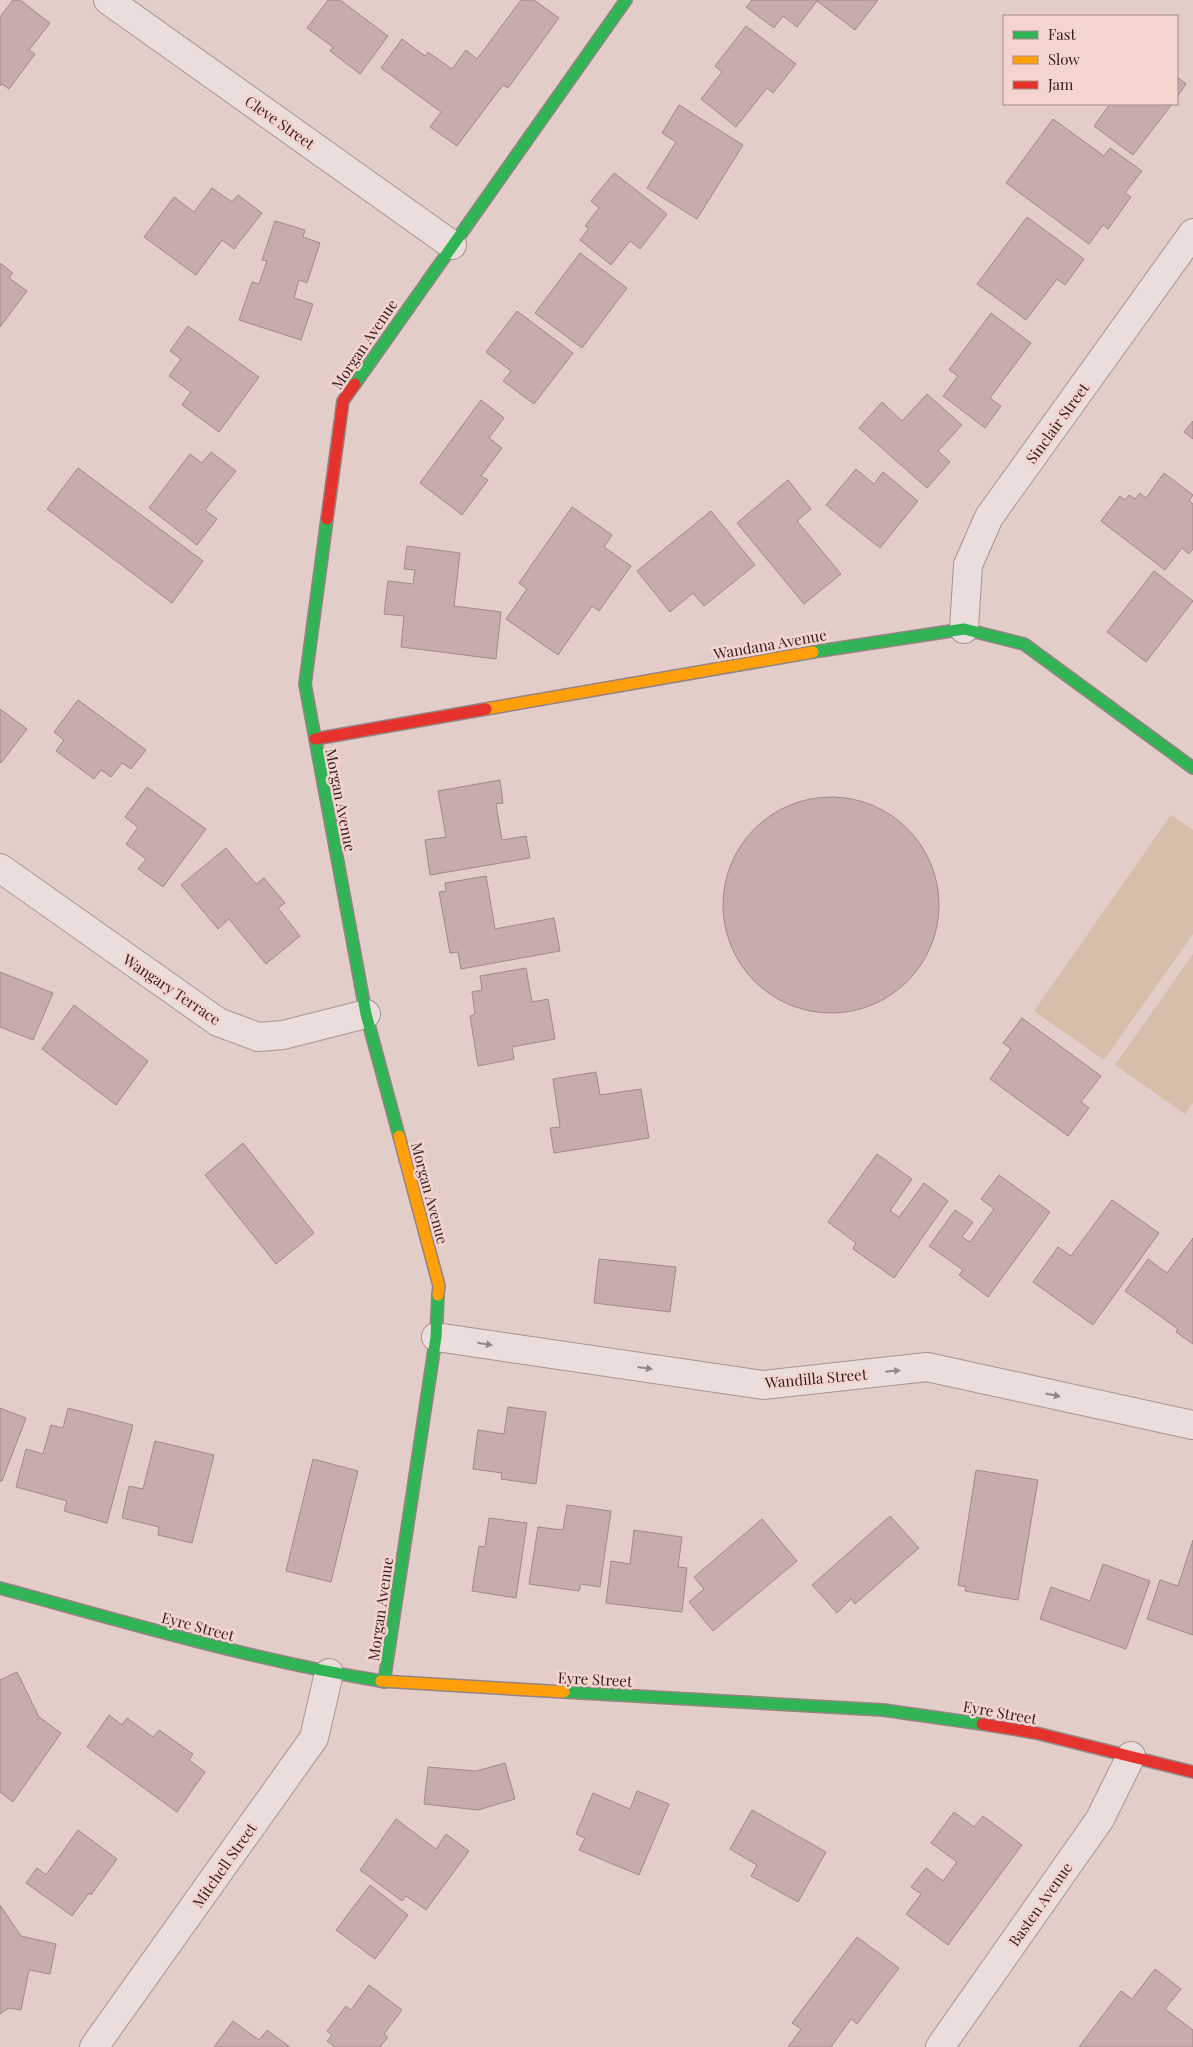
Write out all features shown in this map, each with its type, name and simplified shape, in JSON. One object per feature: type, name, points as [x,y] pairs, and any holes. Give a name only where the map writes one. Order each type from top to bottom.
[{"type":"street","name":"Cleve Street","points":[[108,0],[452,245]]},
{"type":"street","name":"Morgan Avenue","points":[[384,1682],[436,1337],[439,1286],[366,1014],[304,684],[343,401],[626,0]]},
{"type":"street","name":"Sinclair Street","points":[[964,629],[968,566],[988,517],[1193,234]]},
{"type":"street","name":"Wandana Avenue","points":[[315,739],[840,647],[964,629],[1024,644],[1193,768]]},
{"type":"street","name":"Wangary Terrace","points":[[0,868],[218,1022],[258,1037],[283,1035],[366,1014]]},
{"type":"street","name":"Wandilla Street","points":[[436,1337],[763,1385],[927,1368],[1193,1425]]},
{"type":"street","name":"Eyre Street","points":[[0,1588],[217,1647],[329,1673],[384,1682],[883,1710],[1036,1732],[1193,1772]]},
{"type":"street","name":"Mitchell Street","points":[[94,2047],[314,1738],[329,1673]]},
{"type":"street","name":"Basten Avenue","points":[[940,2047],[1100,1819],[1131,1756]]},
{"type":"shaded area","points":[[1171,815],[1193,830],[1193,934],[1104,1060],[1034,1011]]},
{"type":"shaded area","points":[[1193,954],[1193,1103],[1185,1114],[1115,1065]]},
{"type":"building","points":[[13,0],[20,0],[50,23],[29,50],[35,54],[9,89],[2,84],[0,86],[0,17]]},
{"type":"building","points":[[328,0],[340,0],[388,36],[360,74],[330,51],[333,47],[307,28]]},
{"type":"building","points":[[521,0],[534,0],[559,18],[508,88],[503,85],[457,146],[430,127],[441,112],[381,68],[402,39],[425,56],[428,52],[452,69],[466,50],[477,59]]},
{"type":"building","points":[[752,0],[878,0],[855,30],[817,1],[797,27],[783,16],[774,28],[746,7]]},
{"type":"building","points":[[746,26],[796,64],[773,93],[767,88],[736,127],[701,99],[722,72],[715,66]]},
{"type":"building","points":[[1178,78],[1186,84],[1178,96]]},
{"type":"building","points":[[679,105],[743,145],[697,219],[647,188],[676,142],[662,133]]},
{"type":"building","points":[[1109,105],[1171,105],[1133,155],[1094,126]]},
{"type":"building","points":[[1053,119],[1104,156],[1110,148],[1142,171],[1125,193],[1131,197],[1108,229],[1103,225],[1089,244],[1006,183]]},
{"type":"building","points":[[614,173],[667,214],[640,249],[630,241],[611,265],[580,240],[589,228],[585,226],[599,208],[591,201]]},
{"type":"building","points":[[212,188],[232,202],[238,195],[262,213],[234,249],[222,240],[196,275],[144,237],[174,197],[194,212]]},
{"type":"building","points":[[1027,217],[1084,259],[1065,285],[1057,279],[1026,320],[977,284]]},
{"type":"building","points":[[275,221],[305,230],[303,237],[320,243],[307,283],[299,280],[294,298],[313,304],[301,340],[239,320],[252,282],[259,284],[267,261],[262,260]]},
{"type":"building","points":[[580,253],[627,288],[582,348],[535,313]]},
{"type":"building","points":[[0,263],[13,273],[9,278],[27,291],[0,327]]},
{"type":"building","points":[[517,311],[573,353],[534,404],[503,381],[511,371],[486,352]]},
{"type":"building","points":[[991,313],[1031,343],[990,398],[1001,406],[985,428],[943,396],[958,376],[949,370]]},
{"type":"building","points":[[188,326],[259,377],[219,432],[182,405],[191,392],[169,376],[181,359],[170,351]]},
{"type":"building","points":[[927,394],[962,425],[938,451],[950,462],[927,488],[859,428],[882,402],[902,421]]},
{"type":"building","points":[[481,400],[504,418],[489,438],[502,448],[481,476],[488,480],[462,515],[420,483]]},
{"type":"building","points":[[1193,421],[1193,439],[1184,432]]},
{"type":"building","points":[[211,452],[236,471],[205,510],[217,519],[197,545],[149,508],[190,454],[202,463]]},
{"type":"building","points":[[78,468],[203,561],[172,603],[47,509]]},
{"type":"building","points":[[856,469],[874,484],[883,472],[918,501],[880,548],[826,505]]},
{"type":"building","points":[[1164,473],[1193,495],[1189,501],[1193,504],[1193,549],[1189,554],[1182,548],[1165,570],[1101,521],[1120,496],[1125,500],[1129,495],[1135,499],[1140,493],[1146,498]]},
{"type":"building","points":[[788,480],[811,509],[797,521],[841,574],[804,604],[737,523]]},
{"type":"building","points":[[572,507],[612,535],[604,547],[631,566],[599,611],[592,606],[558,655],[506,619],[527,589],[519,583]]},
{"type":"building","points":[[711,511],[755,565],[704,606],[693,593],[670,612],[637,571]]},
{"type":"building","points":[[407,546],[460,553],[454,606],[501,612],[496,659],[401,647],[404,616],[384,614],[388,581],[413,584],[415,570],[404,569]]},
{"type":"building","points":[[1154,571],[1193,601],[1146,662],[1107,632]]},
{"type":"building","points":[[78,700],[146,750],[131,769],[122,763],[111,777],[101,770],[94,779],[56,751],[64,740],[54,732]]},
{"type":"building","points":[[0,709],[27,729],[1,763],[0,762]]},
{"type":"building","points":[[500,780],[503,803],[496,804],[502,840],[526,836],[530,858],[430,875],[425,840],[446,837],[438,791]]},
{"type":"building","points":[[147,787],[206,829],[163,887],[138,869],[146,859],[126,844],[138,827],[125,817]]},
{"type":"building","points":[[831,797],[852,799],[872,805],[891,815],[907,829],[921,845],[931,864],[937,884],[939,905],[937,926],[931,946],[921,965],[907,981],[891,995],[872,1005],[852,1011],[831,1013],[810,1011],[790,1005],[771,995],[755,981],[741,965],[731,946],[725,926],[723,905],[725,884],[731,864],[741,845],[755,829],[771,815],[790,805],[810,799]]},
{"type":"building","points":[[226,848],[256,884],[264,878],[285,903],[278,908],[300,936],[266,964],[229,919],[218,929],[181,885]]},
{"type":"building","points":[[486,876],[495,929],[554,918],[560,951],[461,969],[458,952],[450,953],[439,892],[446,891],[445,883]]},
{"type":"building","points":[[526,968],[532,1002],[548,999],[555,1039],[512,1047],[514,1059],[478,1066],[470,1016],[475,1014],[472,992],[482,990],[480,976]]},
{"type":"building","points":[[0,972],[53,993],[33,1040],[0,1027]]},
{"type":"building","points":[[74,1005],[148,1061],[116,1105],[42,1049]]},
{"type":"building","points":[[1022,1018],[1101,1076],[1081,1102],[1089,1108],[1068,1136],[990,1079],[1011,1049],[1003,1043]]},
{"type":"building","points":[[596,1072],[600,1095],[641,1089],[649,1138],[554,1153],[550,1128],[560,1127],[553,1079]]},
{"type":"building","points":[[243,1143],[314,1233],[276,1264],[205,1175]]},
{"type":"building","points":[[877,1154],[912,1179],[890,1211],[899,1217],[924,1183],[948,1201],[894,1278],[853,1249],[856,1243],[828,1222]]},
{"type":"building","points":[[999,1175],[1050,1212],[988,1297],[959,1275],[963,1270],[929,1246],[955,1210],[973,1222],[962,1237],[970,1242],[994,1209],[981,1199]]},
{"type":"building","points":[[1112,1200],[1159,1233],[1093,1325],[1033,1282],[1058,1247],[1071,1256]]},
{"type":"building","points":[[1193,1238],[1193,1344],[1176,1332],[1178,1329],[1125,1291],[1148,1259],[1167,1273]]},
{"type":"building","points":[[599,1259],[676,1267],[670,1312],[594,1303]]},
{"type":"building","points":[[508,1407],[546,1412],[536,1484],[501,1479],[502,1473],[473,1469],[478,1430],[504,1434]]},
{"type":"building","points":[[0,1408],[26,1418],[2,1481],[0,1481]]},
{"type":"building","points":[[68,1408],[133,1425],[107,1523],[64,1511],[67,1501],[16,1487],[26,1449],[43,1454],[51,1425],[63,1428]]},
{"type":"building","points":[[155,1441],[214,1455],[192,1543],[158,1535],[159,1527],[122,1518],[129,1486],[143,1489]]},
{"type":"building","points":[[313,1459],[358,1471],[331,1582],[286,1571]]},
{"type":"building","points":[[976,1470],[1038,1480],[1018,1600],[965,1591],[966,1587],[958,1585]]},
{"type":"building","points":[[567,1505],[611,1511],[600,1587],[581,1584],[579,1591],[529,1584],[538,1527],[563,1530]]},
{"type":"building","points":[[890,1516],[919,1548],[855,1604],[851,1599],[837,1613],[812,1585]]},
{"type":"building","points":[[489,1518],[527,1523],[516,1598],[472,1591],[479,1546],[485,1547]]},
{"type":"building","points":[[762,1519],[797,1561],[713,1631],[689,1602],[704,1589],[694,1577]]},
{"type":"building","points":[[634,1530],[682,1537],[678,1567],[687,1568],[682,1612],[606,1603],[611,1561],[630,1564]]},
{"type":"building","points":[[1193,1540],[1193,1635],[1147,1619],[1160,1580],[1178,1586]]},
{"type":"building","points":[[1103,1564],[1150,1581],[1126,1649],[1040,1619],[1051,1587],[1090,1601]]},
{"type":"building","points":[[17,1672],[39,1717],[61,1733],[13,1802],[0,1792],[0,1680]]},
{"type":"building","points":[[109,1715],[122,1725],[127,1718],[153,1737],[159,1730],[193,1754],[189,1760],[205,1772],[177,1812],[87,1747]]},
{"type":"building","points":[[505,1763],[515,1799],[478,1810],[424,1804],[428,1767],[476,1771]]},
{"type":"building","points":[[637,1791],[669,1804],[639,1875],[579,1850],[585,1838],[576,1834],[593,1793],[630,1809]]},
{"type":"building","points":[[752,1810],[826,1852],[798,1902],[751,1876],[757,1865],[730,1849]]},
{"type":"building","points":[[954,1812],[974,1827],[983,1816],[1022,1845],[948,1945],[906,1914],[921,1894],[911,1887],[926,1868],[943,1881],[957,1862],[931,1843]]},
{"type":"building","points":[[396,1819],[436,1849],[446,1834],[469,1851],[426,1910],[406,1896],[402,1901],[360,1870]]},
{"type":"building","points":[[78,1830],[117,1859],[91,1895],[89,1893],[72,1916],[26,1883],[37,1868],[46,1875]]},
{"type":"building","points":[[370,1885],[408,1915],[375,1959],[336,1930]]},
{"type":"building","points":[[0,1905],[21,1936],[56,1944],[50,1974],[29,1970],[21,2010],[9,2008],[0,2014]]},
{"type":"building","points":[[857,1937],[899,1968],[857,2024],[851,2019],[831,2047],[788,2047],[801,2029],[792,2023]]},
{"type":"building","points":[[1155,1969],[1181,1989],[1165,2009],[1193,2030],[1193,2047],[1079,2047],[1121,1991],[1132,1999]]},
{"type":"building","points":[[369,1985],[402,2010],[384,2034],[388,2037],[380,2047],[335,2047],[327,2041],[332,2035],[327,2031],[346,2006],[351,2010]]},
{"type":"building","points":[[233,2021],[259,2040],[267,2030],[290,2047],[214,2047]]},
{"type":"traffic: fast","points":[[355,384],[626,0]]},
{"type":"traffic: fast","points":[[327,519],[305,684],[366,1014],[399,1136]]},
{"type":"traffic: fast","points":[[813,652],[964,629],[1024,644],[1193,768]]},
{"type":"traffic: fast","points":[[384,1682],[436,1337],[438,1295]]},
{"type":"traffic: fast","points":[[0,1588],[237,1651],[381,1681]]},
{"type":"traffic: fast","points":[[564,1692],[883,1710],[982,1724]]},
{"type":"traffic: slow","points":[[486,709],[813,652]]},
{"type":"traffic: slow","points":[[399,1136],[439,1286],[438,1295]]},
{"type":"traffic: slow","points":[[381,1681],[564,1692]]},
{"type":"traffic: jam","points":[[327,519],[343,401],[355,384]]},
{"type":"traffic: jam","points":[[315,739],[486,709]]},
{"type":"traffic: jam","points":[[982,1724],[1036,1733],[1193,1772]]}]
